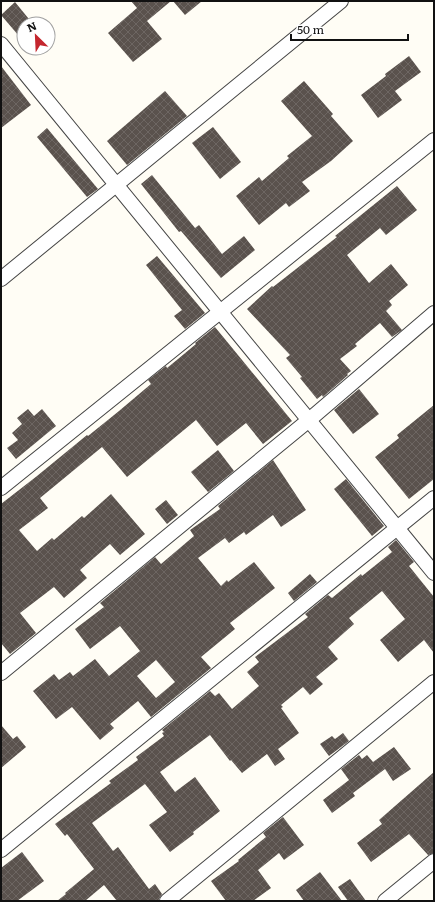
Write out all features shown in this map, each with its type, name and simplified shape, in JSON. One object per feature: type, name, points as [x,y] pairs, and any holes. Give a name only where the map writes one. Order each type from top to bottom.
[{"type":"street","points":[[1,279],[341,1]]},
{"type":"street","points":[[1,44],[434,573]]},
{"type":"street","points":[[1,488],[434,140]]},
{"type":"street","points":[[1,673],[309,420],[434,313]]},
{"type":"street","points":[[1,850],[434,498]]},
{"type":"street","points":[[167,901],[434,682]]},
{"type":"street","points":[[385,901],[434,861]]},
{"type":"building","points":[[131,1],[171,1],[147,21],[162,39],[133,62],[108,33],[137,8]]},
{"type":"building","points":[[173,1],[202,1],[185,15]]},
{"type":"building","points":[[15,2],[26,16],[16,16],[16,33],[1,15]]},
{"type":"building","points":[[409,56],[421,72],[395,91],[402,100],[378,118],[361,95]]},
{"type":"building","points":[[1,66],[31,105],[1,128]]},
{"type":"building","points":[[304,81],[333,114],[331,116],[353,141],[331,161],[302,182],[310,191],[289,207],[286,203],[259,225],[236,196],[259,177],[262,181],[289,158],[287,156],[312,136],[281,101]]},
{"type":"building","points":[[165,91],[187,116],[127,165],[107,141]]},
{"type":"building","points":[[213,127],[241,162],[220,179],[192,143]]},
{"type":"building","points":[[47,128],[98,189],[87,197],[37,137]]},
{"type":"building","points":[[152,175],[195,228],[199,225],[222,254],[244,236],[255,250],[221,278],[181,231],[179,232],[141,184]]},
{"type":"building","points":[[397,186],[417,210],[386,235],[380,228],[347,255],[369,283],[391,264],[408,285],[389,301],[392,305],[386,311],[402,330],[392,337],[380,323],[355,344],[357,346],[340,359],[351,371],[347,374],[348,375],[323,397],[322,395],[317,399],[300,378],[302,377],[286,358],[290,355],[247,309],[272,286],[273,287],[337,237],[335,236]]},
{"type":"building","points":[[157,256],[205,313],[185,329],[174,316],[182,310],[146,265]]},
{"type":"building","points":[[215,327],[292,421],[263,444],[246,423],[217,446],[196,420],[127,477],[102,447],[40,498],[48,508],[19,530],[37,551],[52,538],[54,540],[82,516],[84,518],[111,494],[145,534],[120,555],[110,544],[80,570],[87,578],[64,598],[54,587],[20,613],[36,633],[10,654],[1,643],[1,504],[119,411],[151,384],[148,380],[166,366],[167,368]]},
{"type":"building","points":[[359,389],[379,414],[353,434],[334,410]]},
{"type":"building","points":[[434,405],[434,479],[409,499],[375,457],[399,438],[397,435]]},
{"type":"building","points":[[28,409],[34,416],[42,409],[56,426],[16,459],[7,448],[18,440],[12,433],[22,424],[17,418]]},
{"type":"building","points":[[218,450],[234,471],[208,492],[191,472]]},
{"type":"building","points":[[273,460],[306,510],[281,527],[273,515],[246,535],[244,532],[229,543],[225,538],[198,558],[221,586],[227,580],[228,582],[254,562],[275,588],[230,623],[235,629],[201,657],[211,668],[151,717],[138,701],[110,724],[114,728],[100,740],[72,707],[56,719],[33,691],[54,674],[59,680],[70,672],[73,676],[95,659],[109,676],[140,651],[120,626],[90,649],[75,629],[104,607],[100,603],[155,557],[161,564],[194,536],[190,530],[220,509],[218,506]],"holes":[[[156,660],[175,682],[156,698],[137,676]]]},
{"type":"building","points":[[346,479],[384,526],[372,536],[334,489]]},
{"type":"building","points":[[166,500],[178,515],[167,524],[155,509]]},
{"type":"building","points":[[396,540],[414,562],[409,566],[434,597],[434,653],[424,640],[398,662],[380,640],[405,619],[382,591],[349,618],[354,624],[328,647],[338,659],[316,677],[323,684],[310,695],[303,687],[281,705],[283,707],[281,708],[299,733],[278,749],[285,759],[275,766],[267,754],[242,773],[231,760],[230,761],[210,735],[160,772],[175,792],[195,777],[220,811],[193,832],[194,834],[170,852],[149,825],[167,812],[145,784],[92,823],[113,851],[118,847],[149,889],[155,884],[162,894],[158,901],[117,901],[104,885],[85,901],[57,901],[94,869],[67,834],[65,836],[55,824],[111,783],[109,781],[138,760],[136,757],[164,736],[162,733],[164,732],[162,730],[210,691],[215,696],[219,693],[232,709],[259,686],[247,672],[259,662],[255,657],[308,617],[305,614],[328,595],[332,598],[361,574],[362,576],[392,552],[388,547]]},
{"type":"building","points":[[310,574],[317,582],[294,601],[288,593]]},
{"type":"building","points":[[1,725],[13,739],[17,736],[26,747],[1,768]]},
{"type":"building","points":[[343,733],[349,741],[329,756],[320,744],[332,736],[335,739]]},
{"type":"building","points":[[394,747],[411,769],[393,781],[385,769],[353,793],[355,796],[332,813],[323,800],[349,780],[341,769],[359,755],[362,759],[367,755],[373,762]]},
{"type":"building","points":[[434,772],[434,853],[428,855],[409,834],[371,862],[357,843],[382,824],[379,820]]},
{"type":"building","points":[[283,817],[304,845],[284,860],[279,853],[258,870],[271,888],[253,901],[226,901],[211,881],[239,861],[238,860],[266,837],[263,833]]},
{"type":"building","points":[[22,852],[44,881],[17,901],[1,901],[1,868]]},
{"type":"building","points":[[320,872],[342,901],[304,901],[296,890]]},
{"type":"building","points":[[350,879],[366,901],[348,901],[338,887]]}]
